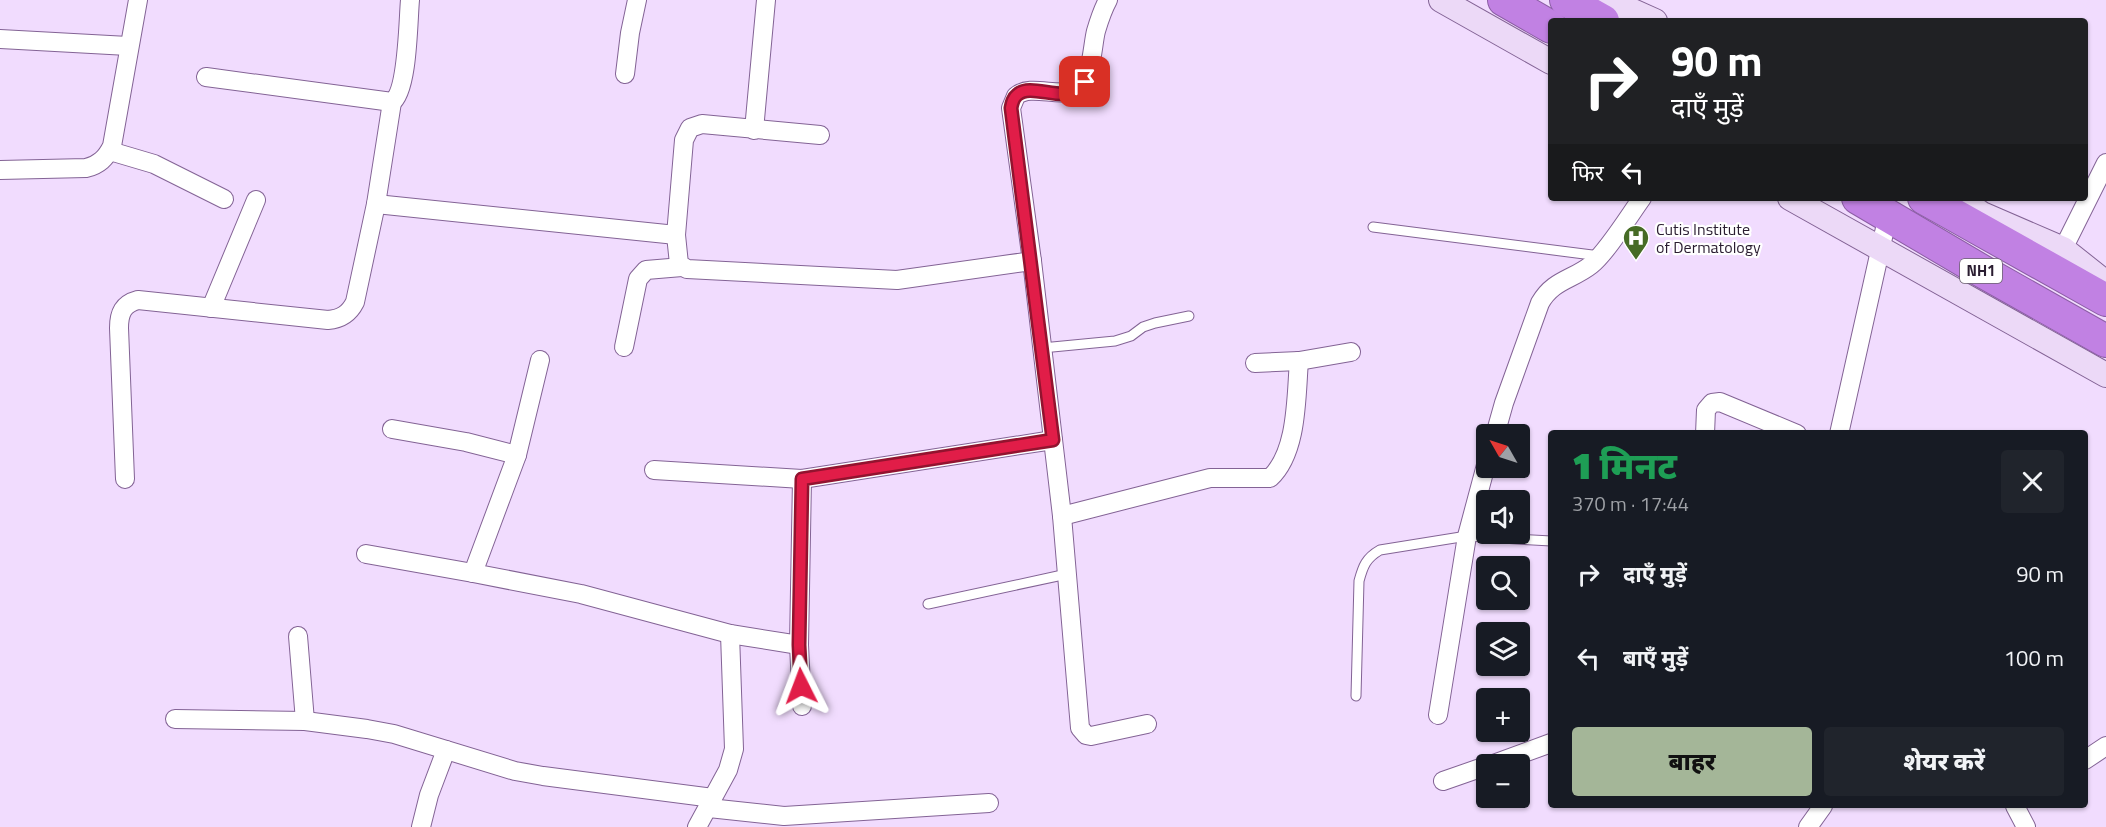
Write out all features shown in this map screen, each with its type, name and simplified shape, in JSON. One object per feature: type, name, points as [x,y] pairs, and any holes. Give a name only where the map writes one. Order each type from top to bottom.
[{"type":"highway","points":[[1504,0],[1548,25]]},
{"type":"highway","points":[[1566,0],[1608,9]]},
{"type":"highway","name":"NH1","points":[[1863,201],[2106,341]]},
{"type":"highway","name":"NH1","points":[[1931,201],[2055,258],[2106,300]]},
{"type":"street","points":[[0,170],[86,168],[102,161],[110,151],[138,0]]},
{"type":"street","points":[[125,479],[119,318],[122,310],[130,302],[138,300],[328,320],[345,315],[351,309],[376,204],[392,102],[396,99],[403,84],[410,0]]},
{"type":"street","points":[[625,74],[637,0]]},
{"type":"street","points":[[754,130],[766,0]]},
{"type":"street","points":[[1108,0],[1096,31],[1089,71],[1083,87],[1062,94],[1026,90],[1016,96],[1011,108],[1032,261],[1062,516],[1080,728],[1086,735],[1091,736],[1147,723]]},
{"type":"street","points":[[1441,0],[1548,60]]},
{"type":"street","points":[[1608,9],[1642,18]]},
{"type":"street","points":[[0,39],[128,46]]},
{"type":"street","points":[[206,77],[392,102]]},
{"type":"street","points":[[682,267],[677,259],[676,235],[686,133],[693,126],[702,124],[820,135]]},
{"type":"street","points":[[110,151],[154,164],[224,199]]},
{"type":"street","points":[[2088,197],[2106,163]]},
{"type":"street","points":[[211,308],[256,200]]},
{"type":"street","points":[[1498,424],[1545,293],[1554,285],[1591,265],[1640,201]]},
{"type":"street","points":[[1795,201],[2106,375]]},
{"type":"street","points":[[1963,201],[2055,258],[2106,283]]},
{"type":"street","points":[[2055,258],[2086,201]]},
{"type":"street","points":[[376,204],[676,235]]},
{"type":"street","points":[[1840,430],[1888,214]]},
{"type":"street","points":[[624,347],[638,279],[646,270],[682,267],[897,280],[1032,261]]},
{"type":"street","points":[[1256,363],[1299,362],[1351,352]]},
{"type":"street","points":[[473,573],[518,455],[540,360]]},
{"type":"street","points":[[1062,516],[1210,478],[1270,478],[1278,468],[1292,434],[1299,362]]},
{"type":"street","points":[[1705,430],[1706,410],[1709,405],[1720,402],[1787,430]]},
{"type":"street","points":[[392,429],[466,442],[518,455]]},
{"type":"street","points":[[654,470],[802,479],[1053,440]]},
{"type":"street","points":[[1438,715],[1467,536],[1483,478]]},
{"type":"street","points":[[802,479],[799,645],[802,706]]},
{"type":"street","points":[[366,554],[581,594],[730,634],[799,645]]},
{"type":"street","points":[[697,827],[728,770],[734,749],[730,634]]},
{"type":"street","points":[[298,636],[305,721]]},
{"type":"street","points":[[176,719],[305,721],[394,734],[515,771],[711,803],[782,821],[989,803]]},
{"type":"street","points":[[1521,754],[1548,744]]},
{"type":"street","points":[[2088,758],[2106,746]]},
{"type":"street","points":[[421,827],[429,795],[446,750]]},
{"type":"street","points":[[1443,781],[1476,770]]},
{"type":"street","points":[[1808,827],[1822,808]]},
{"type":"street","points":[[2018,808],[2026,827]]},
{"type":"lane","points":[[1373,227],[1600,256]]},
{"type":"lane","points":[[1042,348],[1115,341],[1131,336],[1143,327],[1189,316]]},
{"type":"lane","points":[[1356,696],[1359,581],[1364,564],[1371,556],[1380,550],[1467,536],[1548,541]]},
{"type":"lane","points":[[928,604],[1067,574]]},
{"type":"place","name":"Cutis Institute of Dermatology","points":[[1636,261]]},
{"type":"route","points":[[801,686],[799,645],[802,479],[1053,440],[1011,108],[1013,100],[1020,92],[1026,90],[1062,94],[1078,90],[1085,82]]}]
